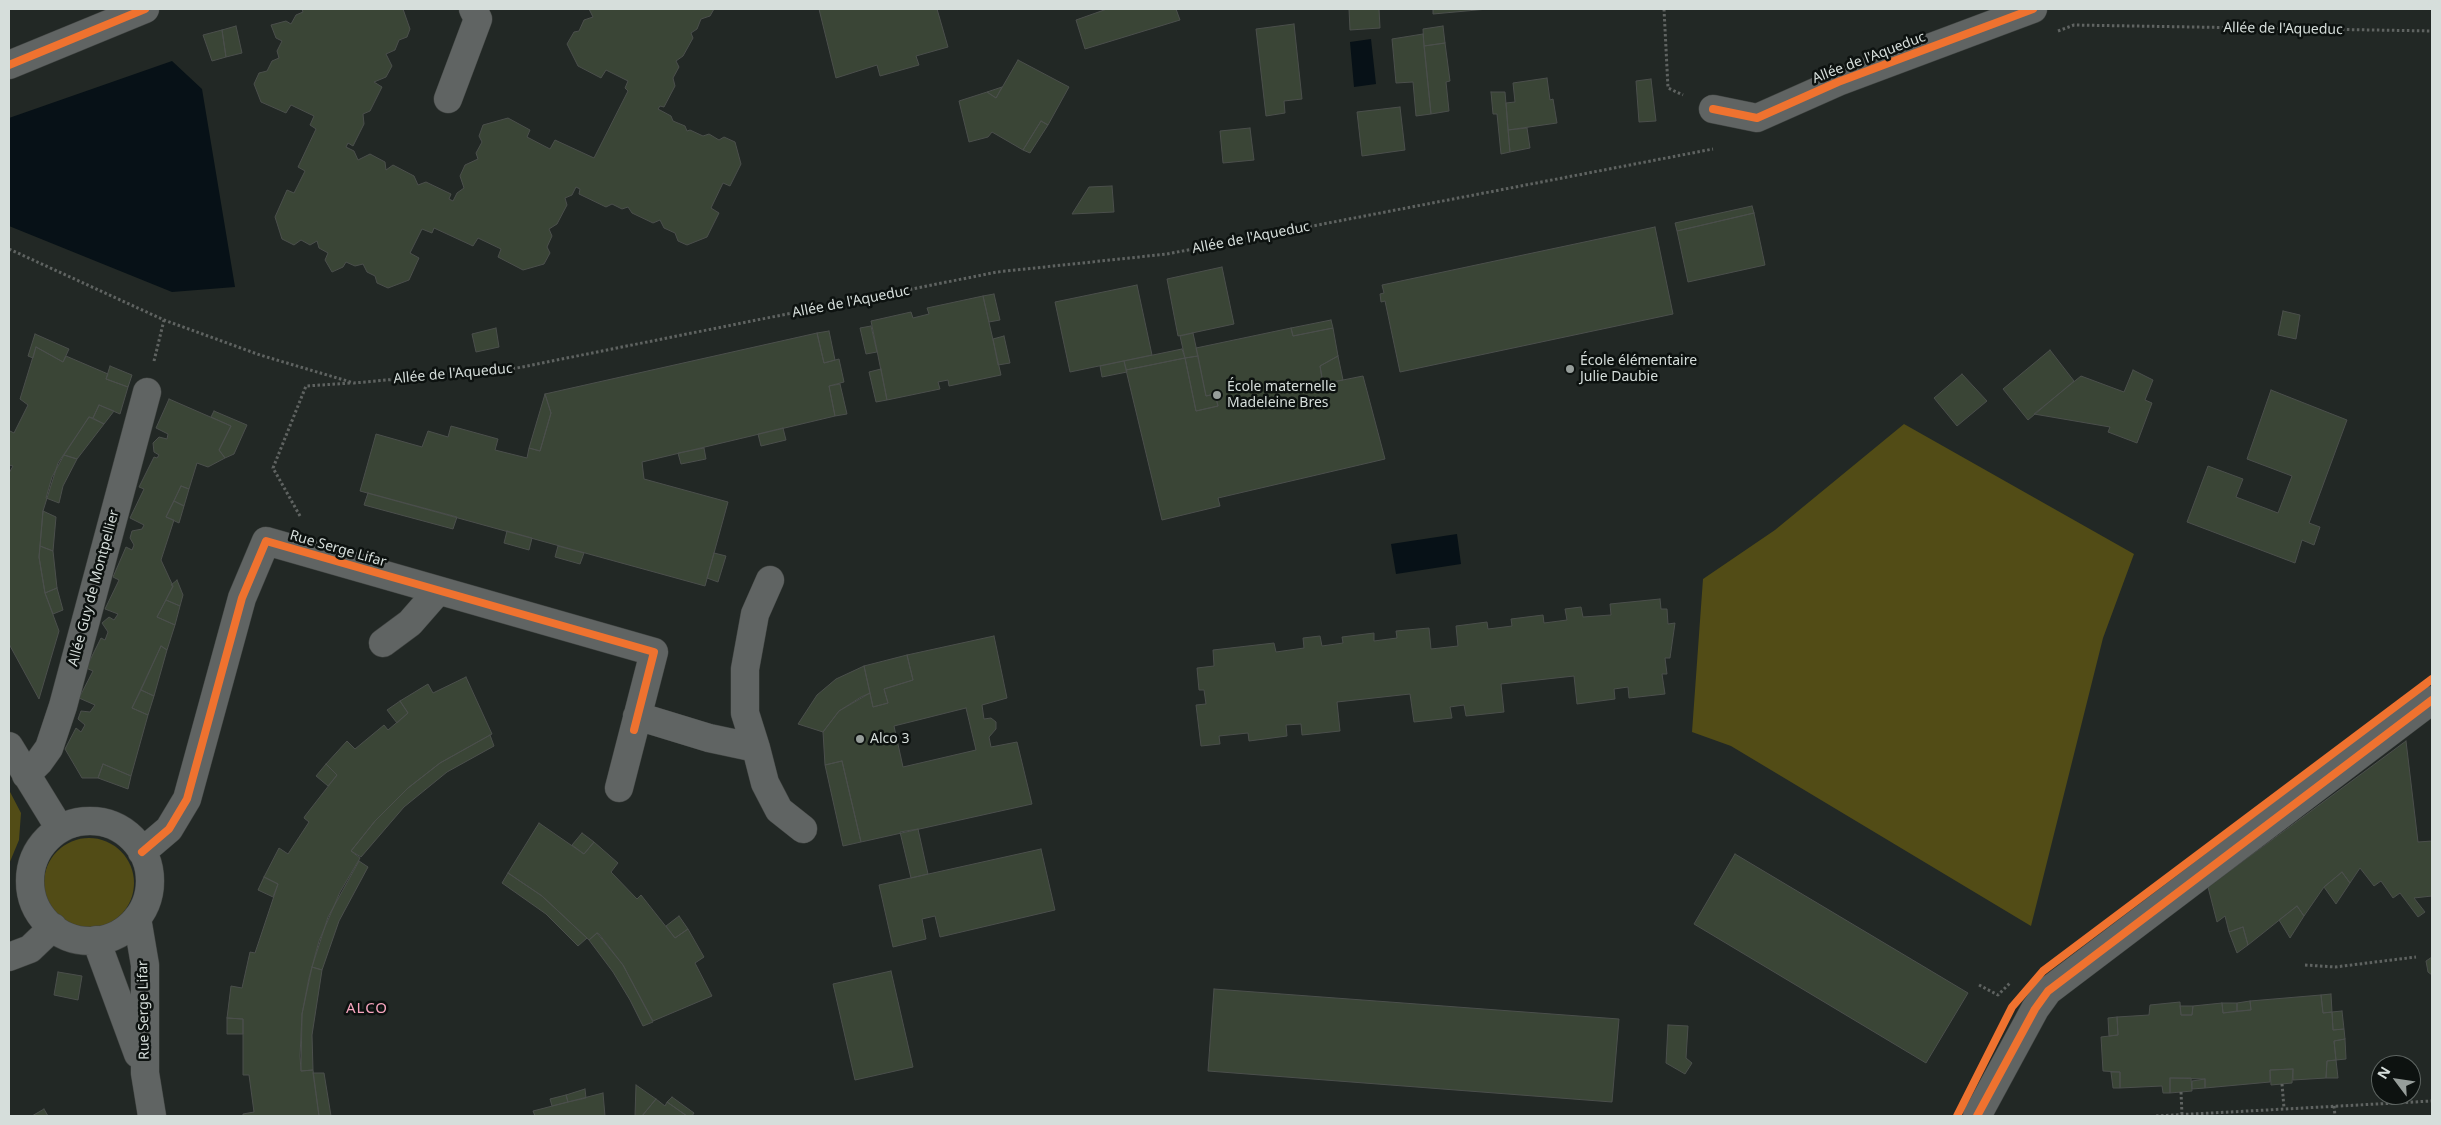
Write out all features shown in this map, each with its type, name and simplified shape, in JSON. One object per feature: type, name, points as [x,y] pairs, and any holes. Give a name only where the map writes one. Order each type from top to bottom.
[{"type":"street","points":[[9,65],[145,9]]},
{"type":"street","points":[[448,98],[478,19],[473,9]]},
{"type":"street","name":"Allée de l'Aqueduc","points":[[1713,109],[1756,118],[1838,82],[2033,9]]},
{"type":"street","name":"Allée Guy de Montpellier","points":[[26,775],[40,762],[49,748],[63,706],[147,392]]},
{"type":"street","name":"Rue Serge Lifar","points":[[142,852],[169,829],[187,799],[242,598],[266,541],[654,652],[636,723]]},
{"type":"street","points":[[770,580],[755,614],[745,669],[745,713],[765,783],[779,810],[803,829]]},
{"type":"street","points":[[383,643],[410,623],[438,591]]},
{"type":"street","points":[[1977,1116],[2035,1009],[2048,991],[2432,700]]},
{"type":"street","points":[[620,788],[636,723],[756,748]]},
{"type":"street","points":[[9,746],[60,829]]},
{"type":"street","points":[[97,821],[115,826],[131,836],[142,852],[148,868],[150,886],[146,903],[137,918],[112,937],[96,940],[77,939],[58,932],[44,920],[34,905],[30,888],[31,870],[36,853],[46,839],[60,829],[78,822],[97,821]]},
{"type":"street","name":"Rue Serge Lifar","points":[[137,918],[145,965],[145,1073],[152,1116]]},
{"type":"street","points":[[9,957],[30,949],[53,927]]},
{"type":"street","name":"Rue Serge Lifar","points":[[96,940],[145,1073]]},
{"type":"path","points":[[1664,9],[1668,88],[1713,109]]},
{"type":"path","points":[[147,392],[164,320]]},
{"type":"path","points":[[303,521],[273,468],[306,386],[354,383]]},
{"type":"path","points":[[2305,965],[2335,967],[2416,957]]},
{"type":"path","points":[[1979,985],[1998,995],[2016,977]]},
{"type":"path","points":[[2282,1084],[2284,1108]]},
{"type":"path","points":[[2181,1092],[2182,1115]]},
{"type":"path","points":[[2156,1116],[2432,1101]]},
{"type":"path","points":[[2334,1106],[2335,1116]]},
{"type":"shaded area","points":[[1371,39],[1376,84],[1354,87],[1350,42]]},
{"type":"shaded area","points":[[172,61],[202,89],[235,287],[172,292],[9,226],[9,118]]},
{"type":"shaded area","points":[[1904,424],[2134,554],[2103,638],[2031,926],[1731,746],[1692,732],[1703,579],[1775,530]]},
{"type":"shaded area","points":[[1457,534],[1461,564],[1396,574],[1391,544]]},
{"type":"shaded area","points":[[9,790],[21,813],[19,840],[9,864]]},
{"type":"shaded area","points":[[89,838],[106,841],[121,851],[131,866],[134,883],[131,900],[121,915],[106,925],[89,928],[72,925],[57,915],[47,900],[44,883],[47,866],[57,851],[72,841]]},
{"type":"building","points":[[302,9],[403,9],[410,29],[407,37],[399,40],[395,50],[386,54],[392,66],[386,77],[374,82],[382,87],[370,111],[363,114],[364,124],[353,146],[348,143],[346,147],[354,151],[358,160],[370,154],[385,162],[386,170],[393,165],[414,176],[418,185],[426,182],[451,194],[449,199],[453,201],[457,193],[464,188],[460,176],[465,165],[478,159],[476,153],[482,142],[479,136],[483,125],[508,118],[530,130],[527,137],[550,149],[555,140],[594,158],[628,91],[625,88],[628,81],[606,70],[601,78],[578,66],[567,44],[574,32],[579,31],[584,20],[593,17],[589,9],[714,9],[710,16],[701,19],[697,29],[691,33],[693,38],[683,56],[676,61],[679,67],[673,78],[675,86],[664,107],[660,106],[658,109],[671,116],[673,121],[685,126],[687,131],[690,130],[703,136],[709,134],[719,140],[724,137],[735,142],[741,164],[730,186],[723,183],[711,208],[719,213],[707,237],[687,245],[678,241],[675,233],[664,228],[660,220],[653,223],[632,213],[628,207],[622,209],[612,204],[606,207],[579,194],[580,189],[576,187],[572,195],[565,198],[567,205],[557,224],[549,229],[552,236],[547,247],[550,253],[544,264],[523,270],[498,257],[501,249],[478,238],[473,246],[434,228],[432,233],[422,229],[410,253],[419,258],[409,280],[388,288],[377,283],[375,276],[367,272],[363,264],[355,266],[346,262],[343,267],[332,272],[325,260],[328,253],[319,248],[317,241],[310,245],[301,240],[294,245],[282,239],[275,217],[287,190],[294,193],[305,171],[298,167],[316,129],[310,125],[314,116],[291,105],[286,113],[261,102],[254,84],[259,73],[267,71],[272,61],[279,58],[277,51],[282,41],[276,38],[271,25],[286,21],[291,24],[296,15],[303,12]]},
{"type":"building","points":[[819,9],[937,9],[948,47],[916,56],[919,65],[880,76],[877,65],[836,78]]},
{"type":"building","points":[[1107,9],[1176,9],[1180,20],[1085,49],[1076,20]]},
{"type":"building","points":[[1349,9],[1379,9],[1380,28],[1350,30]]},
{"type":"building","points":[[1433,9],[1488,9],[1433,14]]},
{"type":"building","points":[[1294,24],[1302,99],[1284,101],[1285,113],[1266,116],[1256,29]]},
{"type":"building","points":[[236,26],[242,53],[226,57],[222,30]]},
{"type":"building","points":[[1443,26],[1445,43],[1424,46],[1423,29]]},
{"type":"building","points":[[222,30],[226,57],[212,61],[203,35]]},
{"type":"building","points":[[1423,34],[1431,114],[1416,116],[1413,82],[1396,83],[1392,39]]},
{"type":"building","points":[[1445,43],[1450,81],[1446,82],[1449,111],[1431,114],[1424,46]]},
{"type":"building","points":[[1018,60],[1069,87],[1048,125],[1041,121],[1023,150],[992,132],[988,137],[969,142],[959,101],[987,92],[996,98]]},
{"type":"building","points":[[1547,78],[1550,100],[1553,99],[1557,123],[1508,130],[1506,103],[1515,102],[1513,83]]},
{"type":"building","points":[[1651,79],[1656,121],[1639,122],[1636,81]]},
{"type":"building","points":[[1002,87],[996,98],[987,92]]},
{"type":"building","points":[[1491,92],[1505,92],[1510,152],[1501,154],[1497,114],[1493,114]]},
{"type":"building","points":[[1400,107],[1405,150],[1362,156],[1357,112]]},
{"type":"building","points":[[1041,121],[1048,125],[1030,153],[1023,150]]},
{"type":"building","points":[[1250,128],[1254,160],[1223,163],[1220,131]]},
{"type":"building","points":[[1527,128],[1530,148],[1510,152],[1508,130]]},
{"type":"building","points":[[1112,186],[1114,212],[1072,214],[1089,187]]},
{"type":"building","points":[[1752,206],[1754,213],[1677,231],[1675,223]]},
{"type":"building","points":[[1754,213],[1765,265],[1688,282],[1677,231]]},
{"type":"building","points":[[1655,227],[1673,314],[1400,372],[1385,301],[1381,302],[1380,294],[1384,293],[1382,285]]},
{"type":"building","points":[[1222,267],[1234,324],[1178,336],[1167,279]]},
{"type":"building","points":[[1137,285],[1152,355],[1070,372],[1055,302]]},
{"type":"building","points":[[994,294],[1000,320],[989,322],[983,296]]},
{"type":"building","points":[[983,296],[1001,375],[949,386],[948,380],[938,382],[940,389],[887,400],[871,321],[911,312],[913,318],[929,314],[927,308]]},
{"type":"building","points":[[2283,311],[2300,315],[2296,339],[2278,335]]},
{"type":"building","points":[[1331,320],[1333,328],[1293,336],[1291,328]]},
{"type":"building","points":[[871,326],[877,352],[866,354],[860,328]]},
{"type":"building","points":[[496,328],[499,347],[476,352],[472,334]]},
{"type":"building","points":[[1291,328],[1293,336],[1333,328],[1338,356],[1320,366],[1323,384],[1363,376],[1385,459],[1218,498],[1220,506],[1162,520],[1126,370],[1185,358],[1196,411],[1218,406],[1215,394],[1206,396],[1196,348]]},
{"type":"building","points":[[829,331],[835,360],[824,363],[817,333]]},
{"type":"building","points":[[817,333],[824,363],[839,359],[844,382],[829,386],[835,416],[642,462],[644,479],[728,502],[705,586],[360,491],[376,434],[422,447],[428,431],[448,437],[451,426],[498,439],[495,450],[527,458],[529,448],[540,451],[551,413],[545,394]]},
{"type":"building","points":[[1193,333],[1198,356],[1185,358],[1180,336]]},
{"type":"building","points":[[35,334],[69,349],[63,362],[36,347],[33,358],[28,356]]},
{"type":"building","points":[[1004,336],[1010,363],[998,365],[993,339]]},
{"type":"building","points":[[36,347],[63,362],[66,356],[108,374],[106,379],[128,387],[120,414],[99,405],[93,418],[89,417],[58,463],[43,511],[39,557],[45,593],[59,631],[39,699],[9,644],[9,473],[13,466],[9,465],[9,434],[10,431],[14,433],[28,405],[20,399]]},
{"type":"building","points":[[1182,349],[1185,358],[1126,370],[1124,361]]},
{"type":"building","points":[[2050,350],[2074,381],[2028,420],[2003,389]]},
{"type":"building","points":[[1198,356],[1206,396],[1215,394],[1218,406],[1196,411],[1185,358]]},
{"type":"building","points":[[1338,356],[1343,380],[1323,384],[1320,366]]},
{"type":"building","points":[[1124,361],[1127,372],[1102,377],[1100,366]]},
{"type":"building","points":[[110,366],[132,375],[128,387],[106,379]]},
{"type":"building","points":[[881,369],[887,400],[876,402],[869,372]]},
{"type":"building","points":[[2133,370],[2153,380],[2145,400],[2152,403],[2137,443],[2108,432],[2110,427],[2034,414],[2081,376],[2124,392]]},
{"type":"building","points":[[1962,374],[1987,401],[1957,426],[1934,398]]},
{"type":"building","points":[[840,384],[847,414],[835,416],[829,386]]},
{"type":"building","points":[[2271,390],[2347,420],[2309,523],[2320,527],[2314,545],[2302,540],[2295,563],[2187,522],[2208,466],[2243,479],[2236,497],[2278,513],[2292,476],[2247,459]]},
{"type":"building","points":[[545,394],[551,413],[540,451],[529,448]]},
{"type":"building","points":[[169,399],[231,426],[219,450],[225,458],[208,467],[197,463],[189,489],[181,486],[166,517],[174,520],[161,560],[173,586],[157,617],[175,625],[167,650],[161,646],[132,708],[148,715],[131,776],[103,764],[98,778],[82,778],[65,749],[76,728],[81,732],[85,725],[78,719],[81,711],[90,712],[95,705],[79,698],[93,671],[86,668],[101,638],[105,640],[108,632],[102,623],[109,617],[114,620],[118,614],[105,609],[119,580],[113,577],[126,547],[132,550],[134,545],[130,538],[132,531],[142,529],[144,525],[130,518],[144,489],[139,487],[154,457],[157,458],[159,455],[154,452],[153,443],[159,437],[167,439],[168,434],[156,428]]},
{"type":"building","points":[[99,405],[114,411],[104,424],[93,418]]},
{"type":"building","points":[[214,411],[247,425],[234,454],[225,458],[219,450],[231,426],[211,417]]},
{"type":"building","points":[[89,417],[104,424],[77,459],[64,455]]},
{"type":"building","points":[[783,428],[786,440],[761,446],[758,434]]},
{"type":"building","points":[[704,448],[706,459],[681,464],[678,453]]},
{"type":"building","points":[[64,455],[77,459],[63,486],[59,503],[46,498],[52,477]]},
{"type":"building","points":[[181,486],[189,489],[184,506],[174,501]]},
{"type":"building","points":[[368,493],[457,517],[453,529],[364,505]]},
{"type":"building","points":[[174,501],[184,506],[179,523],[166,517]]},
{"type":"building","points":[[43,511],[56,517],[53,551],[40,546]]},
{"type":"building","points":[[507,531],[532,538],[529,550],[504,543]]},
{"type":"building","points":[[40,546],[53,551],[57,588],[45,593],[39,557]]},
{"type":"building","points":[[558,546],[584,553],[580,564],[555,557]]},
{"type":"building","points":[[714,553],[726,556],[718,582],[707,578]]},
{"type":"building","points":[[177,580],[183,595],[180,606],[166,600],[173,586],[171,585]]},
{"type":"building","points":[[57,588],[63,610],[53,614],[45,593]]},
{"type":"building","points":[[1660,599],[1661,609],[1667,609],[1668,624],[1675,623],[1670,658],[1665,658],[1667,674],[1662,674],[1665,694],[1629,698],[1628,687],[1614,689],[1615,699],[1577,704],[1574,676],[1501,684],[1504,712],[1466,716],[1464,705],[1450,707],[1452,718],[1414,722],[1410,694],[1337,702],[1340,731],[1302,735],[1301,724],[1286,725],[1287,736],[1249,741],[1248,733],[1219,736],[1220,744],[1201,746],[1196,705],[1206,704],[1204,690],[1199,690],[1197,668],[1214,666],[1213,650],[1274,643],[1276,652],[1304,648],[1303,638],[1320,636],[1322,646],[1343,643],[1342,637],[1374,633],[1374,641],[1397,638],[1396,631],[1429,628],[1431,649],[1458,646],[1456,626],[1487,622],[1488,629],[1512,626],[1511,619],[1543,615],[1544,623],[1567,620],[1565,609],[1581,607],[1583,617],[1611,615],[1610,604]]},
{"type":"building","points":[[166,600],[180,606],[175,625],[157,617]]},
{"type":"building","name":"Alco 3","points":[[994,636],[1007,698],[982,705],[984,719],[991,718],[996,722],[996,729],[989,737],[991,747],[1017,742],[1032,804],[861,842],[842,761],[825,765],[823,732],[839,711],[861,697],[870,693],[873,707],[888,703],[884,689],[913,680],[907,655]],"holes":[[[966,708],[976,750],[903,767],[894,726]]]},
{"type":"building","points":[[161,646],[167,650],[154,696],[141,690]]},
{"type":"building","points":[[907,655],[913,680],[884,689],[888,703],[873,707],[864,666]]},
{"type":"building","points":[[864,666],[870,693],[839,711],[823,732],[798,724],[817,695],[836,679]]},
{"type":"building","points":[[466,677],[492,734],[440,763],[408,788],[375,821],[351,851],[360,858],[340,892],[319,941],[302,1014],[300,1056],[301,1071],[313,1070],[319,1116],[243,1116],[243,1114],[254,1112],[249,1075],[243,1075],[243,1019],[227,1018],[231,986],[242,988],[250,952],[255,953],[278,884],[264,877],[279,848],[288,854],[309,822],[304,818],[305,816],[337,775],[326,764],[347,741],[355,749],[384,725],[388,730],[408,713],[400,701],[428,684],[433,693]]},
{"type":"building","points":[[141,690],[154,696],[148,715],[132,708]]},
{"type":"building","points":[[400,701],[408,713],[397,723],[387,710]]},
{"type":"building","points":[[490,735],[494,746],[447,772],[404,807],[361,857],[351,851],[375,821],[408,788],[440,763]]},
{"type":"building","points":[[2406,741],[2418,842],[2432,841],[2432,896],[2414,898],[2425,912],[2418,917],[2400,893],[2393,898],[2381,881],[2374,886],[2360,868],[2350,883],[2342,872],[2324,887],[2304,916],[2297,906],[2248,945],[2243,927],[2229,932],[2225,916],[2217,922],[2208,887]]},
{"type":"building","points":[[842,761],[861,842],[843,846],[825,765]]},
{"type":"building","points":[[103,764],[131,776],[128,789],[98,778]]},
{"type":"building","points":[[326,764],[337,775],[328,786],[316,776]]},
{"type":"building","points":[[539,823],[584,854],[594,842],[618,863],[611,872],[637,899],[641,895],[675,938],[688,929],[704,957],[695,963],[712,996],[653,1021],[623,965],[599,934],[597,933],[589,940],[542,896],[508,873]]},
{"type":"building","points":[[918,829],[928,874],[911,878],[900,832]]},
{"type":"building","points":[[582,833],[594,842],[584,854],[572,845]]},
{"type":"building","points":[[1041,849],[1055,910],[940,937],[935,916],[922,919],[926,939],[893,947],[879,885]]},
{"type":"building","points":[[1735,854],[1968,993],[1926,1063],[1694,924]]},
{"type":"building","points":[[359,861],[368,867],[339,921],[322,970],[312,967],[328,917]]},
{"type":"building","points":[[2342,872],[2350,883],[2336,904],[2324,887]]},
{"type":"building","points":[[508,873],[542,896],[587,938],[578,946],[546,914],[502,883]]},
{"type":"building","points":[[264,877],[278,884],[273,897],[258,890]]},
{"type":"building","points":[[2297,906],[2304,916],[2290,938],[2279,920]]},
{"type":"building","points":[[679,916],[688,929],[675,938],[666,926]]},
{"type":"building","points":[[2243,927],[2248,945],[2237,953],[2229,932]]},
{"type":"building","points":[[597,933],[623,965],[653,1022],[643,1026],[613,972],[589,940]]},
{"type":"building","points":[[2432,957],[2432,975],[2428,972],[2426,961]]},
{"type":"building","points":[[312,967],[322,970],[312,1035],[313,1070],[301,1071],[302,1014]]},
{"type":"building","points":[[891,971],[913,1067],[855,1080],[833,984]]},
{"type":"building","points":[[58,972],[82,976],[78,1000],[54,995]]},
{"type":"building","points":[[1214,989],[1619,1019],[1612,1102],[1208,1071]]},
{"type":"building","points":[[2331,994],[2332,1012],[2323,1013],[2321,995]]},
{"type":"building","points":[[2321,995],[2323,1013],[2332,1012],[2333,1030],[2344,1029],[2345,1039],[2334,1041],[2336,1060],[2327,1061],[2326,1078],[2293,1080],[2293,1069],[2270,1070],[2270,1082],[2205,1088],[2205,1079],[2170,1078],[2170,1093],[2163,1093],[2162,1086],[2120,1088],[2120,1072],[2103,1071],[2101,1037],[2118,1035],[2117,1017],[2149,1015],[2150,1005],[2180,1002],[2181,1015],[2192,1015],[2193,1006],[2222,1003],[2223,1013],[2251,1010],[2250,1001]]},
{"type":"building","points":[[2250,1001],[2251,1010],[2237,1011],[2237,1003]]},
{"type":"building","points":[[2222,1003],[2237,1003],[2237,1011],[2223,1013]]},
{"type":"building","points":[[2180,1006],[2193,1006],[2192,1015],[2181,1015]]},
{"type":"building","points":[[2342,1011],[2344,1029],[2333,1030],[2332,1012]]},
{"type":"building","points":[[2117,1017],[2118,1035],[2109,1036],[2108,1018]]},
{"type":"building","points":[[227,1018],[243,1019],[243,1034],[227,1034]]},
{"type":"building","points":[[1668,1025],[1688,1026],[1686,1058],[1692,1063],[1685,1074],[1666,1063]]},
{"type":"building","points":[[2345,1039],[2346,1059],[2336,1060],[2334,1041]]},
{"type":"building","points":[[2336,1060],[2338,1078],[2326,1078],[2327,1061]]},
{"type":"building","points":[[2293,1069],[2292,1083],[2271,1085],[2270,1070]]},
{"type":"building","points":[[2111,1072],[2120,1072],[2120,1088],[2113,1088]]},
{"type":"building","points":[[313,1073],[324,1073],[331,1116],[319,1116]]},
{"type":"building","points":[[2170,1078],[2191,1078],[2192,1091],[2170,1093]]},
{"type":"building","points":[[2205,1079],[2205,1088],[2192,1089],[2192,1081]]},
{"type":"building","points":[[636,1085],[656,1099],[642,1116],[635,1116]]},
{"type":"building","points":[[585,1089],[586,1098],[568,1102],[566,1095]]},
{"type":"building","points":[[603,1093],[605,1116],[535,1116],[533,1111]]},
{"type":"building","points":[[566,1095],[568,1102],[552,1106],[550,1099]]},
{"type":"building","points":[[672,1097],[694,1113],[692,1116],[687,1116],[667,1102]]},
{"type":"building","points":[[656,1099],[665,1106],[667,1102],[687,1116],[642,1116]]},
{"type":"building","points":[[44,1109],[48,1116],[32,1116]]},
{"type":"cycle path","points":[[9,65],[145,9]]},
{"type":"cycle path","points":[[1713,109],[1757,118],[1838,82],[2033,9]]},
{"type":"cycle path","points":[[142,852],[169,829],[187,799],[242,598],[266,541],[654,652],[634,730]]},
{"type":"cycle path","points":[[1957,1116],[2012,1007],[2043,971],[2432,679]]},
{"type":"cycle path","points":[[1977,1116],[2035,1009],[2048,991],[2432,700]]},
{"type":"place","name":"École élémentaire Julie Daubie","points":[[1570,369]]},
{"type":"place","name":"École maternelle Madeleine Bres","points":[[1217,395]]},
{"type":"place","name":"Alco 3","points":[[860,739]]},
{"type":"district","name":"ALCO","points":[[367,1009]]}]
